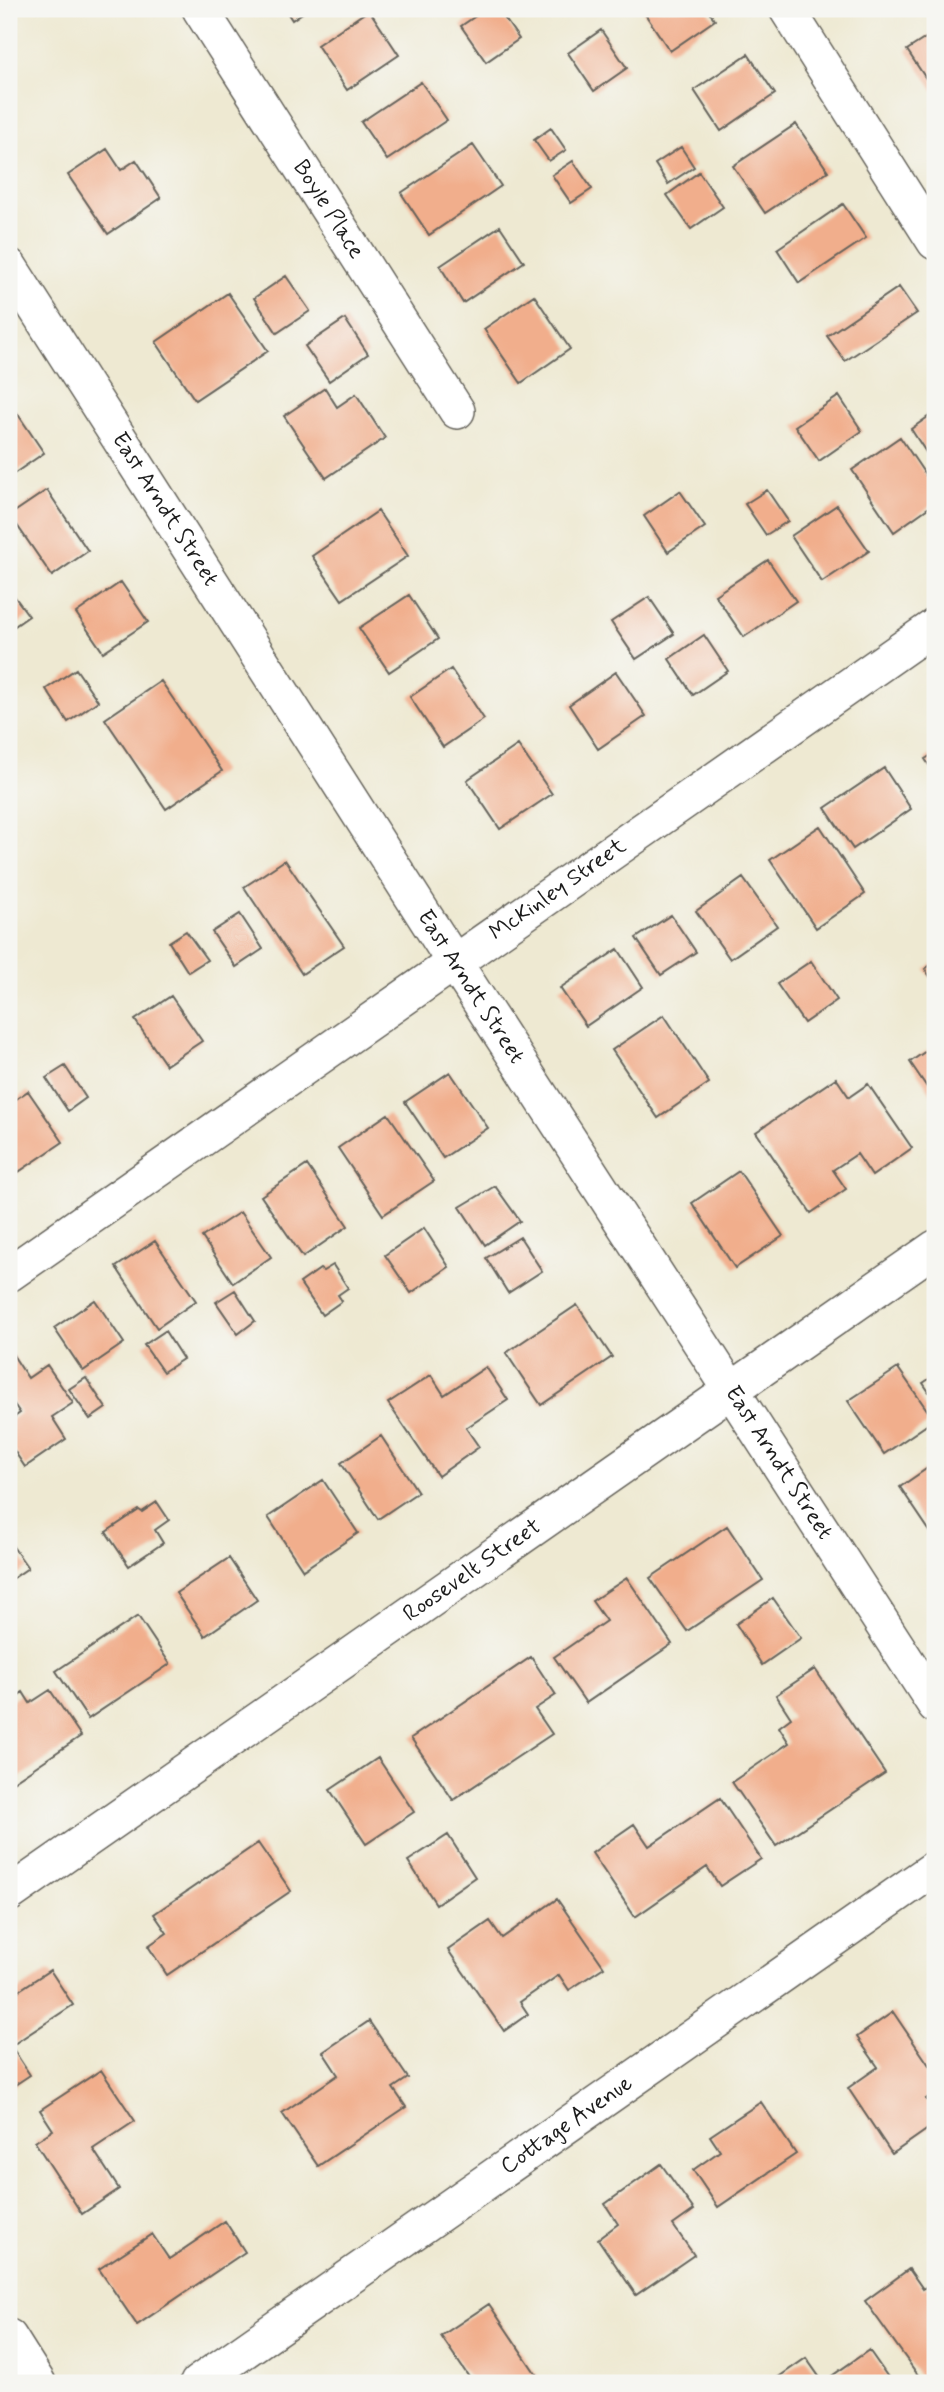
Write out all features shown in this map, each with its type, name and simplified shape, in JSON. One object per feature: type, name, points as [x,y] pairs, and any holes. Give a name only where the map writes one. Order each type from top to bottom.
[{"type":"street","name":"Boyle Place","points":[[200,9],[457,411]]},
{"type":"street","points":[[787,9],[935,242]]},
{"type":"street","name":"East Arndt Street","points":[[9,266],[454,962],[935,1705]]},
{"type":"street","name":"McKinley Street","points":[[9,1274],[935,626]]},
{"type":"street","name":"Roosevelt Street","points":[[9,1894],[935,1248]]},
{"type":"street","name":"Cottage Avenue","points":[[198,2383],[935,1868]]},
{"type":"street","points":[[9,2337],[38,2383]]},
{"type":"building","points":[[285,9],[308,9],[292,20]]},
{"type":"building","points":[[486,9],[498,9],[519,39],[486,62],[461,26]]},
{"type":"building","points":[[707,9],[715,20],[670,51],[643,11]]},
{"type":"building","points":[[369,10],[399,55],[347,90],[317,45]]},
{"type":"building","points":[[601,30],[627,68],[594,91],[568,53]]},
{"type":"building","points":[[935,32],[935,92],[907,50]]},
{"type":"building","points":[[748,54],[775,94],[721,131],[694,90]]},
{"type":"building","points":[[421,82],[447,120],[387,160],[361,122]]},
{"type":"building","points":[[796,124],[828,171],[765,213],[733,166]]},
{"type":"building","points":[[551,128],[566,150],[549,161],[534,140]]},
{"type":"building","points":[[473,145],[501,186],[429,235],[401,193]]},
{"type":"building","points":[[681,147],[694,167],[668,184],[655,164]]},
{"type":"building","points":[[107,149],[121,170],[136,160],[161,198],[108,234],[68,175]]},
{"type":"building","points":[[573,161],[592,189],[571,203],[552,175]]},
{"type":"building","points":[[699,172],[723,207],[691,229],[667,195]]},
{"type":"building","points":[[843,204],[866,238],[799,283],[777,249]]},
{"type":"building","points":[[500,226],[524,262],[463,303],[440,266]]},
{"type":"building","points":[[286,276],[310,311],[277,333],[254,298]]},
{"type":"building","points":[[899,287],[917,313],[845,361],[827,336]]},
{"type":"building","points":[[228,293],[268,351],[195,400],[156,342]]},
{"type":"building","points":[[534,295],[570,349],[521,383],[484,329]]},
{"type":"building","points":[[345,319],[368,354],[329,381],[305,346]]},
{"type":"building","points":[[325,388],[337,407],[356,394],[385,438],[326,478],[284,416]]},
{"type":"building","points":[[839,396],[862,431],[819,461],[795,426]]},
{"type":"building","points":[[15,410],[44,453],[9,477],[9,414]]},
{"type":"building","points":[[935,412],[935,466],[911,429]]},
{"type":"building","points":[[900,437],[935,489],[935,503],[894,532],[852,470]]},
{"type":"building","points":[[47,490],[88,551],[52,576],[10,515]]},
{"type":"building","points":[[767,490],[788,521],[766,535],[745,504]]},
{"type":"building","points":[[680,491],[705,527],[668,552],[644,516]]},
{"type":"building","points":[[837,505],[869,551],[822,582],[791,536]]},
{"type":"building","points":[[378,511],[408,556],[342,600],[312,556]]},
{"type":"building","points":[[768,560],[796,601],[744,637],[715,595]]},
{"type":"building","points":[[121,582],[148,622],[103,652],[76,613]]},
{"type":"building","points":[[9,589],[29,616],[9,630]]},
{"type":"building","points":[[409,595],[438,639],[389,672],[359,628]]},
{"type":"building","points":[[649,597],[674,634],[636,659],[611,622]]},
{"type":"building","points":[[704,635],[728,671],[693,695],[669,659]]},
{"type":"building","points":[[76,669],[98,701],[68,722],[46,689]]},
{"type":"building","points":[[451,669],[484,719],[443,747],[410,697]]},
{"type":"building","points":[[616,672],[646,716],[598,749],[569,705]]},
{"type":"building","points":[[161,681],[222,771],[166,809],[105,719]]},
{"type":"building","points":[[518,745],[552,794],[500,829],[467,780]]},
{"type":"building","points":[[935,753],[935,774],[925,759]]},
{"type":"building","points":[[884,768],[911,809],[853,849],[825,808]]},
{"type":"building","points":[[820,826],[865,894],[816,928],[770,860]]},
{"type":"building","points":[[285,860],[344,946],[302,974],[244,887]]},
{"type":"building","points":[[743,878],[777,926],[730,959],[696,911]]},
{"type":"building","points":[[240,914],[263,949],[236,967],[212,932]]},
{"type":"building","points":[[671,915],[696,952],[661,975],[636,938]]},
{"type":"building","points":[[186,931],[207,960],[188,972],[169,942]]},
{"type":"building","points":[[618,949],[643,987],[586,1026],[560,988]]},
{"type":"building","points":[[811,961],[837,1000],[804,1023],[777,984]]},
{"type":"building","points":[[935,962],[935,984],[925,969]]},
{"type":"building","points":[[171,996],[202,1041],[166,1065],[135,1020]]},
{"type":"building","points":[[664,1015],[709,1083],[658,1118],[612,1050]]},
{"type":"building","points":[[929,1049],[935,1058],[935,1099],[910,1062]]},
{"type":"building","points":[[65,1066],[86,1098],[68,1111],[46,1078]]},
{"type":"building","points":[[450,1072],[488,1128],[443,1158],[405,1102]]},
{"type":"building","points":[[836,1078],[849,1097],[868,1084],[912,1148],[872,1176],[857,1154],[833,1170],[846,1189],[811,1213],[756,1132]]},
{"type":"building","points":[[28,1091],[63,1142],[17,1173],[9,1161],[9,1104]]},
{"type":"building","points":[[388,1114],[434,1181],[383,1215],[338,1148]]},
{"type":"building","points":[[307,1165],[348,1226],[303,1257],[261,1196]]},
{"type":"building","points":[[739,1171],[783,1236],[735,1268],[692,1203]]},
{"type":"building","points":[[495,1186],[520,1221],[485,1245],[460,1207]]},
{"type":"building","points":[[240,1212],[271,1257],[233,1283],[202,1237]]},
{"type":"building","points":[[424,1228],[449,1267],[411,1293],[385,1255]]},
{"type":"building","points":[[520,1237],[542,1271],[508,1293],[486,1258]]},
{"type":"building","points":[[155,1241],[196,1301],[157,1328],[116,1267]]},
{"type":"building","points":[[333,1265],[348,1288],[338,1295],[342,1301],[322,1315],[300,1283],[320,1269],[323,1271]]},
{"type":"building","points":[[235,1290],[255,1321],[238,1334],[216,1302]]},
{"type":"building","points":[[95,1300],[124,1343],[83,1371],[54,1328]]},
{"type":"building","points":[[577,1305],[612,1357],[541,1405],[506,1353]]},
{"type":"building","points":[[165,1331],[183,1359],[163,1372],[144,1345]]},
{"type":"building","points":[[9,1349],[28,1378],[47,1365],[73,1403],[52,1417],[66,1439],[25,1467],[9,1443],[9,1421],[20,1413],[9,1397]]},
{"type":"building","points":[[486,1367],[508,1400],[466,1428],[479,1447],[438,1476],[388,1403],[431,1375],[444,1395]]},
{"type":"building","points":[[898,1368],[934,1420],[884,1454],[848,1401]]},
{"type":"building","points":[[935,1375],[935,1401],[923,1383]]},
{"type":"building","points":[[86,1378],[106,1408],[90,1419],[69,1389]]},
{"type":"building","points":[[381,1436],[418,1492],[378,1519],[341,1463]]},
{"type":"building","points":[[935,1463],[935,1539],[900,1487]]},
{"type":"building","points":[[323,1480],[358,1533],[303,1570],[268,1517]]},
{"type":"building","points":[[157,1502],[169,1520],[155,1530],[163,1543],[129,1566],[106,1532],[139,1510],[142,1512]]},
{"type":"building","points":[[727,1526],[763,1580],[687,1631],[650,1578]]},
{"type":"building","points":[[9,1541],[28,1568],[9,1581]]},
{"type":"building","points":[[229,1558],[257,1600],[205,1636],[176,1593]]},
{"type":"building","points":[[627,1578],[672,1644],[586,1703],[554,1657],[606,1621],[592,1601]]},
{"type":"building","points":[[773,1598],[801,1638],[762,1665],[736,1624]]},
{"type":"building","points":[[138,1616],[170,1664],[88,1719],[56,1671]]},
{"type":"building","points":[[531,1657],[556,1695],[535,1709],[552,1734],[453,1800],[411,1738]]},
{"type":"building","points":[[815,1669],[885,1773],[776,1846],[732,1782],[789,1743],[779,1727],[791,1718],[776,1695]]},
{"type":"building","points":[[50,1690],[81,1736],[10,1784],[9,1702],[23,1692],[30,1703]]},
{"type":"building","points":[[378,1758],[414,1812],[366,1844],[330,1790]]},
{"type":"building","points":[[720,1798],[761,1859],[720,1886],[707,1867],[635,1917],[592,1853],[634,1824],[649,1846]]},
{"type":"building","points":[[448,1835],[475,1877],[436,1904],[408,1861]]},
{"type":"building","points":[[258,1843],[291,1891],[167,1975],[148,1946],[167,1933],[154,1914]]},
{"type":"building","points":[[557,1899],[604,1967],[569,1990],[559,1975],[520,2002],[528,2014],[504,2031],[448,1950],[490,1921],[502,1938]]},
{"type":"building","points":[[50,1970],[73,2005],[11,2046],[30,2075],[9,2089],[9,1997]]},
{"type":"building","points":[[893,2012],[935,2074],[935,2092],[926,2099],[935,2112],[935,2124],[892,2154],[848,2088],[878,2067],[857,2037]]},
{"type":"building","points":[[369,2021],[408,2078],[393,2088],[406,2107],[318,2166],[282,2113],[338,2075],[323,2052]]},
{"type":"building","points":[[101,2070],[135,2121],[93,2149],[119,2189],[82,2214],[35,2142],[53,2130],[40,2110]]},
{"type":"building","points":[[761,2102],[796,2154],[718,2207],[693,2170],[720,2151],[710,2136]]},
{"type":"building","points":[[661,2164],[694,2210],[673,2225],[694,2255],[636,2295],[598,2239],[618,2224],[605,2204]]},
{"type":"building","points":[[225,2221],[245,2252],[137,2325],[99,2269],[152,2234],[169,2259]]},
{"type":"building","points":[[909,2269],[923,2289],[935,2280],[935,2373],[923,2382],[865,2301]]},
{"type":"building","points":[[489,2304],[542,2383],[473,2383],[441,2336]]},
{"type":"building","points":[[869,2350],[892,2383],[770,2383],[806,2358],[823,2382]]}]
